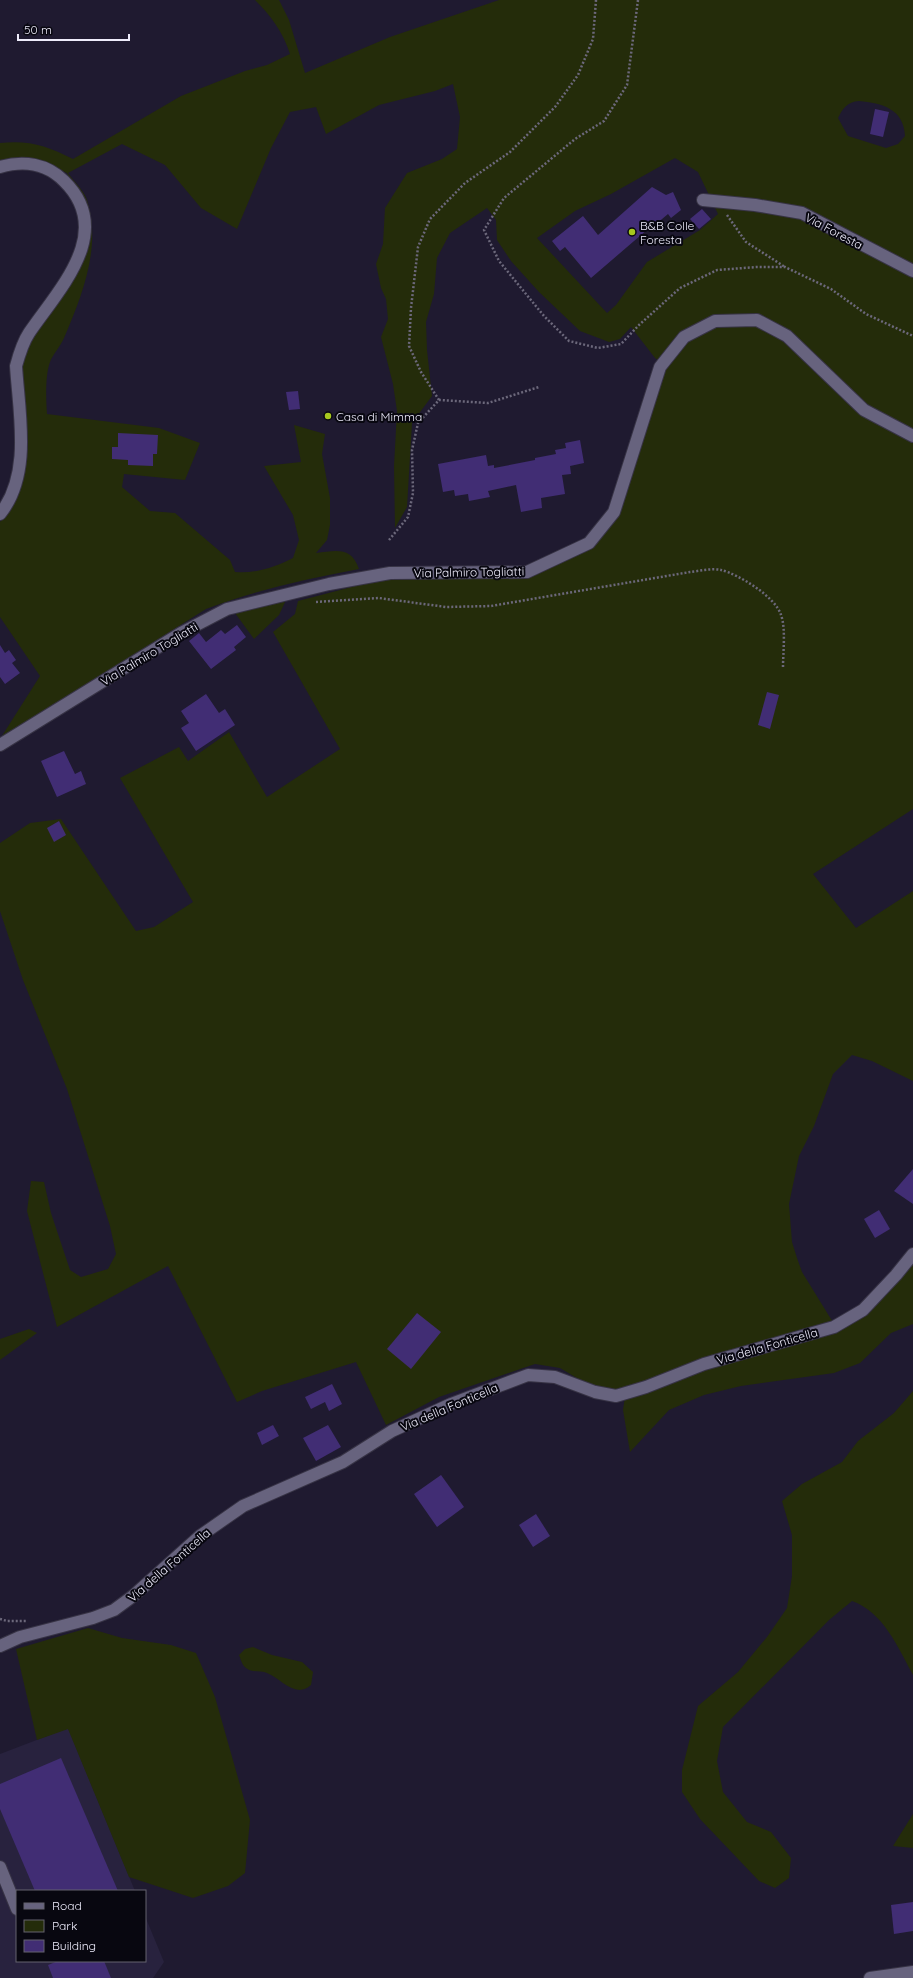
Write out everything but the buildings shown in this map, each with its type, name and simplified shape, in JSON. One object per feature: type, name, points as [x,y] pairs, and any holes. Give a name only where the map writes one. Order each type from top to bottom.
[{"type":"street","points":[[0,167],[12,164],[28,163],[43,167],[58,175],[73,189],[82,208],[85,223],[85,238],[74,267],[66,282],[29,334],[20,353],[16,366],[21,461],[10,502],[0,514]]},
{"type":"street","name":"Via Foresta","points":[[704,200],[755,205],[802,213],[913,271]]},
{"type":"street","name":"Via Palmiro Togliatti","points":[[0,745],[181,633],[227,609],[328,584],[390,573],[527,572],[589,543],[614,512],[660,367],[684,337],[715,321],[757,320],[787,336],[864,410],[913,436]]},
{"type":"street","name":"Via della Fonticella","points":[[0,1646],[20,1637],[93,1618],[114,1610],[133,1596],[200,1536],[242,1506],[343,1462],[392,1431],[451,1404],[528,1375],[555,1376],[595,1392],[616,1396],[646,1387],[704,1364],[834,1327],[863,1310],[896,1275],[913,1254]]},
{"type":"street","points":[[0,1867],[16,1906]]},
{"type":"street","points":[[870,1978],[913,1972]]},
{"type":"path","points":[[439,400],[421,372],[409,346],[411,308],[418,247],[430,219],[465,183],[510,152],[555,107],[578,74],[593,40],[596,0]]},
{"type":"path","points":[[638,0],[627,85],[604,121],[575,139],[504,198],[484,230],[499,261],[544,316],[569,341],[598,348],[621,344],[638,325],[680,288],[717,270],[785,267]]},
{"type":"path","points":[[718,201],[746,242],[785,267],[831,290],[866,314],[913,336]]},
{"type":"path","points":[[439,400],[488,403],[539,387]]},
{"type":"path","points":[[389,540],[408,517],[413,492],[412,450],[418,423],[439,400]]},
{"type":"path","points":[[312,602],[379,598],[446,607],[491,606],[690,572],[719,570],[736,575],[756,588],[772,602],[781,614],[783,667]]},
{"type":"shaded area","points":[[68,1728],[135,1890],[16,1890],[16,1962],[146,1962],[146,1918],[164,1962],[153,1978],[0,1978],[0,1754]]},
{"type":"green space","points":[[255,0],[279,0],[289,20],[305,73],[390,37],[499,0],[913,0],[913,809],[813,874],[856,928],[913,891],[913,1081],[872,1061],[852,1055],[833,1074],[814,1126],[799,1156],[789,1204],[792,1242],[802,1272],[834,1324],[616,1394],[592,1387],[560,1368],[535,1364],[439,1397],[386,1425],[356,1362],[262,1391],[237,1402],[168,1266],[57,1327],[27,1211],[31,1181],[44,1182],[51,1213],[70,1270],[81,1277],[108,1269],[116,1254],[110,1226],[67,1089],[23,980],[0,911],[0,843],[30,823],[61,819],[136,931],[154,927],[193,902],[120,778],[179,747],[188,761],[229,732],[267,797],[340,749],[273,632],[295,614],[298,601],[390,577],[528,575],[591,546],[617,515],[665,365],[655,358],[631,327],[620,339],[609,342],[580,331],[539,292],[511,261],[497,240],[496,220],[487,208],[450,233],[437,258],[434,294],[426,322],[427,350],[432,396],[412,423],[407,507],[395,528],[394,466],[397,411],[393,384],[381,337],[388,319],[386,299],[381,288],[376,264],[383,244],[385,208],[407,173],[442,159],[457,149],[460,117],[453,84],[435,91],[379,105],[326,134],[316,107],[290,112],[271,148],[237,229],[201,208],[165,165],[122,144],[68,173],[81,189],[87,200],[91,217],[91,253],[88,270],[77,305],[64,338],[51,359],[48,368],[46,388],[47,414],[159,428],[200,443],[185,480],[124,474],[122,487],[150,511],[175,513],[230,560],[235,572],[257,571],[293,558],[299,540],[293,515],[264,466],[301,462],[294,425],[325,434],[322,454],[330,498],[330,525],[327,540],[316,553],[336,551],[347,553],[356,562],[359,569],[282,586],[244,596],[206,609],[0,739],[40,676],[0,617],[0,522],[13,505],[24,464],[20,367],[32,336],[78,267],[81,201],[67,173],[50,165],[28,159],[0,160],[0,143],[29,143],[46,147],[73,159],[181,96],[245,71],[267,65],[290,54],[280,31]],"holes":[[[859,101],[883,106],[890,109],[901,119],[905,136],[898,144],[886,148],[848,136],[838,118],[846,106]],[[675,158],[698,172],[718,214],[700,230],[647,262],[616,305],[607,313],[537,238],[575,211],[611,194]]]},
{"type":"green space","points":[[287,598],[279,615],[254,639],[235,613]]},
{"type":"green space","points":[[913,1258],[913,1324],[891,1333],[860,1363],[834,1373],[741,1386],[704,1395],[669,1410],[630,1452],[623,1410],[625,1397],[709,1365],[835,1330]]},
{"type":"green space","points":[[29,1329],[37,1333],[0,1360],[0,1339]]},
{"type":"green space","points":[[913,1391],[913,1675],[895,1642],[881,1622],[863,1606],[852,1601],[829,1620],[723,1727],[717,1761],[723,1792],[747,1822],[771,1832],[791,1858],[789,1878],[775,1888],[759,1881],[700,1819],[682,1792],[682,1770],[698,1706],[738,1672],[767,1637],[787,1608],[792,1576],[792,1535],[782,1501],[802,1484],[842,1462],[858,1441],[894,1413]]},
{"type":"green space","points":[[88,1628],[122,1638],[171,1645],[196,1653],[215,1697],[250,1820],[245,1873],[228,1886],[193,1898],[129,1877],[68,1729],[37,1740],[16,1649]]},
{"type":"green space","points":[[253,1647],[272,1655],[302,1662],[313,1672],[311,1685],[305,1689],[294,1689],[267,1673],[248,1670],[243,1664],[239,1655],[245,1649]]},
{"type":"green space","points":[[913,1814],[913,1848],[893,1846]]},
{"type":"place","name":"B&B Colle Foresta","points":[[632,232]]},
{"type":"place","name":"Casa di Mimma","points":[[328,416]]}]
